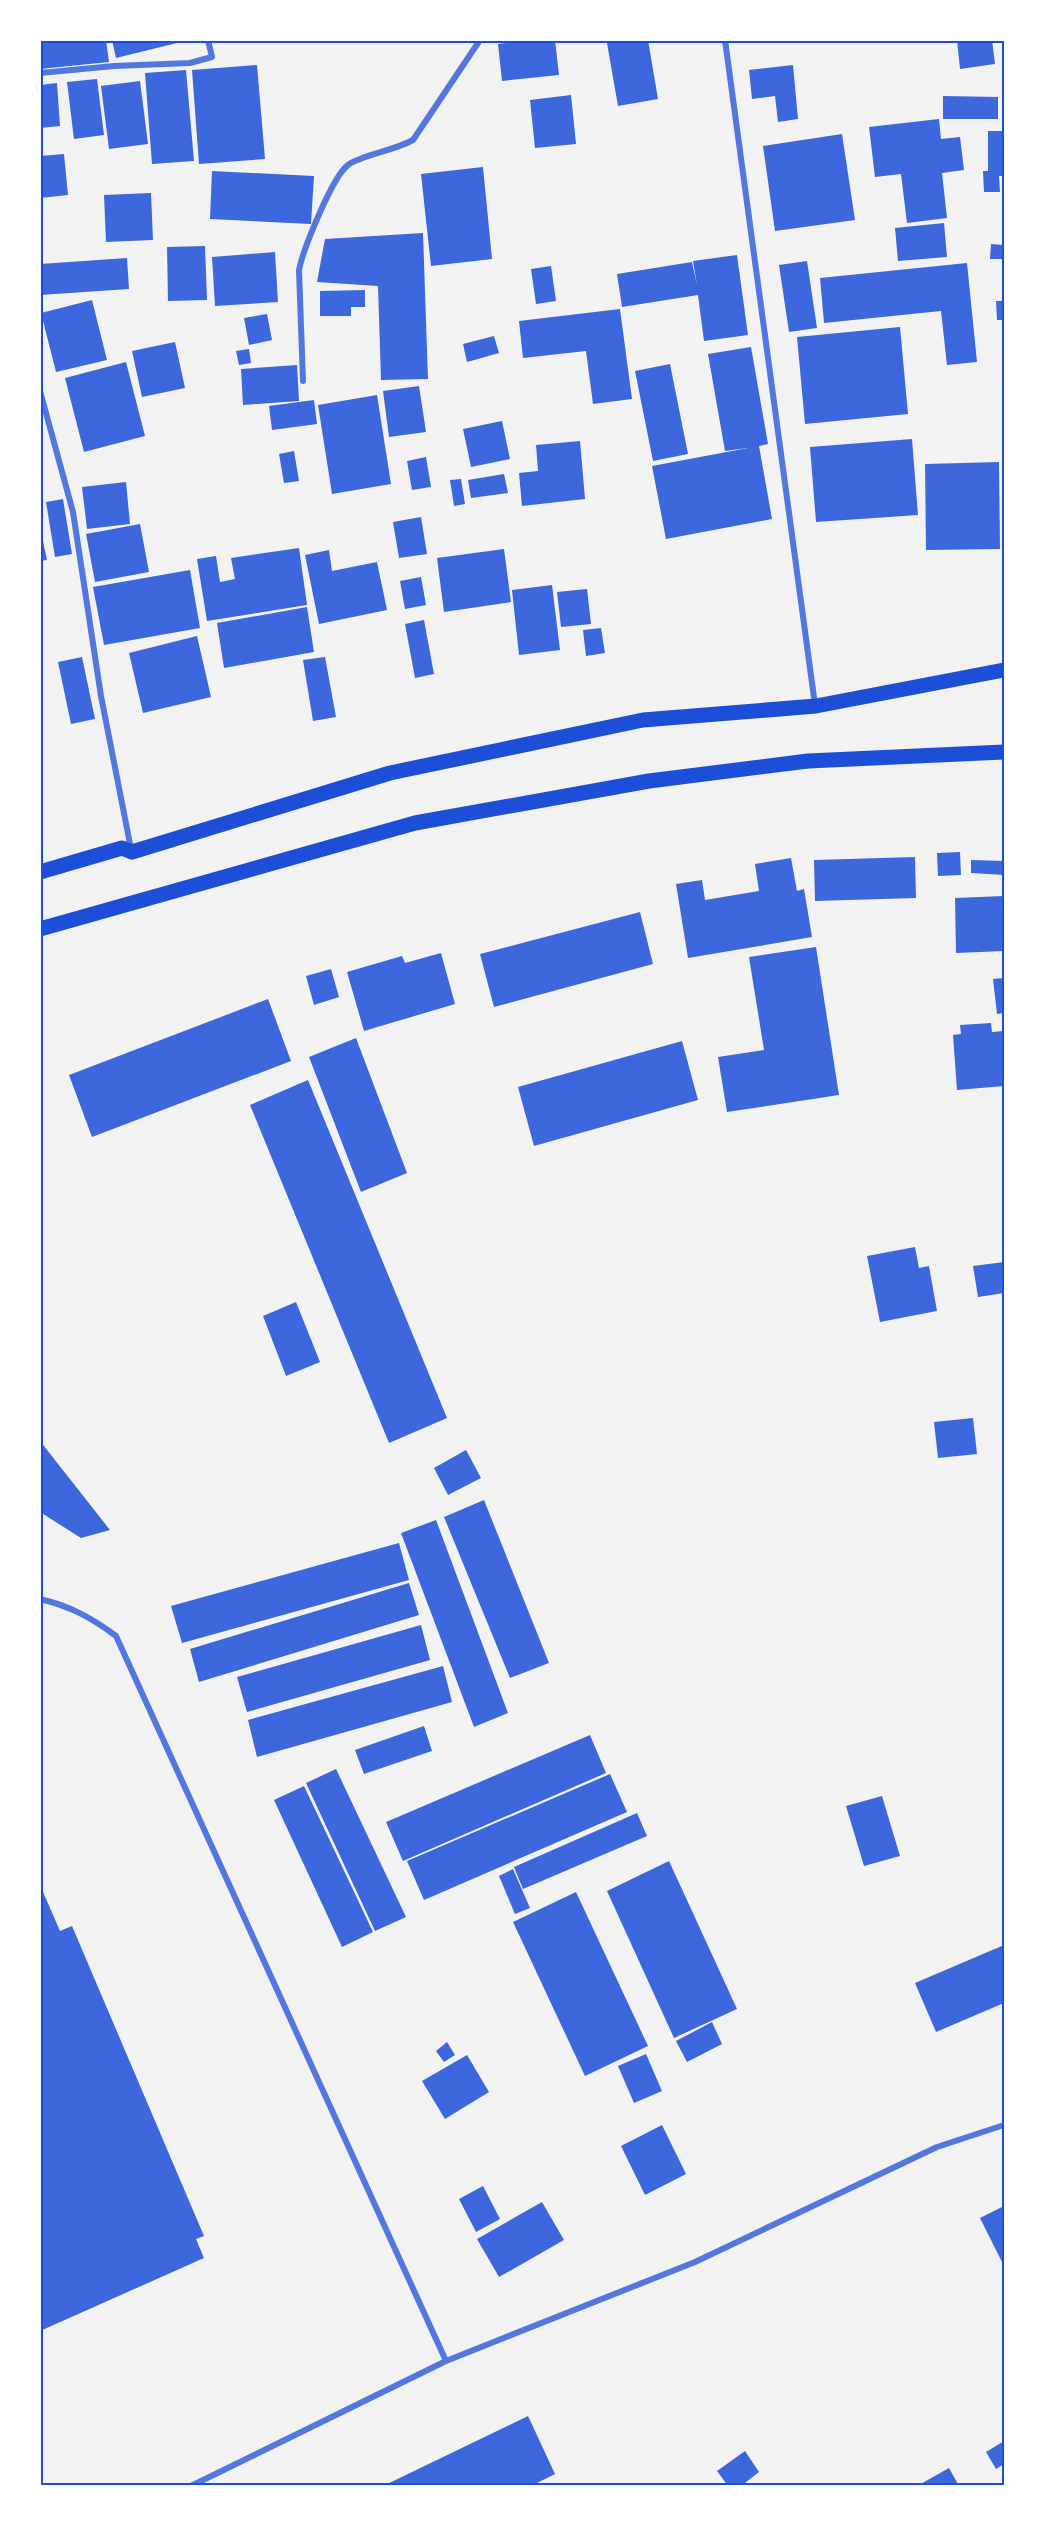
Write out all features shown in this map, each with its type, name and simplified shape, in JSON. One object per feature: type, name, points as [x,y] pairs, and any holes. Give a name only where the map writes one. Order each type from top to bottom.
[{"type":"main road","points":[[40,872],[122,848],[132,852],[390,773],[643,720],[816,706],[1005,670]]},
{"type":"main road","points":[[40,929],[415,823],[649,781],[808,760],[1005,752]]},
{"type":"street","points":[[40,74],[114,66],[190,63],[212,57],[208,40]]},
{"type":"street","points":[[303,381],[299,270],[302,253],[332,188],[346,166],[396,150],[413,140],[480,40]]},
{"type":"street","points":[[725,40],[816,706]]},
{"type":"street","points":[[40,391],[73,512],[101,696],[132,852]]},
{"type":"street","points":[[40,1599],[66,1605],[93,1618],[117,1636],[446,2361]]},
{"type":"street","points":[[191,2486],[446,2361],[695,2262],[937,2147],[1005,2125]]},
{"type":"building","points":[[40,40],[106,40],[109,62],[40,69]]},
{"type":"building","points":[[112,40],[185,40],[185,41],[116,58]]},
{"type":"building","points":[[555,40],[559,75],[502,81],[498,44]]},
{"type":"building","points":[[619,40],[648,40],[658,99],[618,106],[607,43]]},
{"type":"building","points":[[957,40],[992,40],[995,64],[960,69]]},
{"type":"building","points":[[257,65],[265,159],[199,164],[192,70]]},
{"type":"building","points":[[793,65],[798,119],[778,122],[775,96],[752,99],[749,70]]},
{"type":"building","points":[[186,70],[194,161],[152,164],[145,73]]},
{"type":"building","points":[[97,79],[104,135],[74,139],[67,82]]},
{"type":"building","points":[[140,81],[148,144],[109,149],[101,86]]},
{"type":"building","points":[[57,83],[60,126],[40,128],[40,85]]},
{"type":"building","points":[[571,95],[576,144],[535,148],[530,100]]},
{"type":"building","points":[[943,96],[998,97],[998,119],[943,119]]},
{"type":"building","points":[[939,119],[941,139],[960,137],[964,170],[942,173],[947,218],[907,223],[901,174],[875,177],[869,127]]},
{"type":"building","points":[[988,131],[1003,131],[1004,176],[999,176],[1000,192],[984,192],[983,171],[988,171]]},
{"type":"building","points":[[842,134],[855,220],[775,231],[763,146]]},
{"type":"building","points":[[64,154],[68,195],[40,198],[40,156]]},
{"type":"building","points":[[483,167],[492,259],[431,266],[421,174]]},
{"type":"building","points":[[212,171],[314,176],[311,224],[210,219]]},
{"type":"building","points":[[151,193],[153,240],[106,242],[104,195]]},
{"type":"building","points":[[944,223],[947,257],[898,261],[895,228]]},
{"type":"building","points":[[423,233],[428,379],[381,380],[378,286],[317,282],[325,239]]},
{"type":"building","points":[[991,244],[1004,245],[1004,259],[990,259]]},
{"type":"building","points":[[205,246],[207,300],[168,301],[167,247]]},
{"type":"building","points":[[275,252],[278,302],[215,306],[212,257]]},
{"type":"building","points":[[737,255],[748,335],[704,341],[698,295],[622,307],[617,274],[692,262],[697,285],[693,261]]},
{"type":"building","points":[[127,258],[129,289],[40,295],[40,264]]},
{"type":"building","points":[[807,261],[817,328],[789,332],[779,265]]},
{"type":"building","points":[[967,263],[977,362],[947,365],[941,311],[824,323],[820,278]]},
{"type":"building","points":[[551,266],[556,301],[536,304],[531,269]]},
{"type":"building","points":[[365,290],[365,307],[351,307],[351,316],[320,316],[320,291]]},
{"type":"building","points":[[92,300],[107,360],[56,372],[41,313]]},
{"type":"building","points":[[996,301],[1004,301],[1004,320],[997,320]]},
{"type":"building","points":[[620,309],[632,399],[593,404],[586,351],[523,358],[519,321]]},
{"type":"building","points":[[267,314],[272,340],[249,345],[244,318]]},
{"type":"building","points":[[900,327],[908,414],[805,424],[797,337]]},
{"type":"building","points":[[494,336],[499,353],[467,362],[463,344]]},
{"type":"building","points":[[175,342],[185,388],[142,397],[132,351]]},
{"type":"building","points":[[751,347],[768,444],[759,446],[772,519],[666,539],[652,466],[748,448],[725,451],[708,354]]},
{"type":"building","points":[[249,349],[251,363],[239,365],[236,351]]},
{"type":"building","points":[[126,362],[145,436],[84,452],[65,378]]},
{"type":"building","points":[[670,364],[688,454],[653,461],[635,371]]},
{"type":"building","points":[[297,365],[299,401],[243,405],[241,369]]},
{"type":"building","points":[[419,386],[426,432],[389,437],[383,391]]},
{"type":"building","points":[[377,395],[391,484],[332,494],[318,405]]},
{"type":"building","points":[[314,400],[317,424],[272,430],[269,406]]},
{"type":"building","points":[[502,421],[510,459],[471,467],[463,429]]},
{"type":"building","points":[[912,439],[918,515],[816,522],[810,447]]},
{"type":"building","points":[[580,441],[585,499],[522,506],[519,473],[538,471],[536,445]]},
{"type":"building","points":[[294,451],[299,481],[284,483],[279,454]]},
{"type":"building","points":[[426,457],[431,487],[412,490],[407,461]]},
{"type":"building","points":[[999,462],[1000,549],[926,550],[925,464]]},
{"type":"building","points":[[504,474],[508,493],[471,498],[468,480]]},
{"type":"building","points":[[461,479],[465,504],[454,506],[450,480]]},
{"type":"building","points":[[126,482],[130,524],[87,529],[82,487]]},
{"type":"building","points":[[63,499],[72,554],[55,557],[46,502]]},
{"type":"building","points":[[421,517],[427,554],[399,558],[393,522]]},
{"type":"building","points":[[140,524],[149,572],[95,582],[86,534]]},
{"type":"building","points":[[40,527],[47,560],[40,561]]},
{"type":"building","points":[[299,548],[307,605],[207,621],[197,559],[216,556],[220,582],[235,579],[231,558]]},
{"type":"building","points":[[504,549],[511,602],[444,612],[437,558]]},
{"type":"building","points":[[329,550],[332,571],[377,562],[387,610],[319,624],[305,555]]},
{"type":"building","points":[[190,570],[200,628],[104,645],[93,587]]},
{"type":"building","points":[[421,577],[426,605],[405,609],[400,581]]},
{"type":"building","points":[[552,585],[560,650],[519,655],[512,590]]},
{"type":"building","points":[[587,589],[591,624],[561,627],[557,592]]},
{"type":"building","points":[[307,607],[314,652],[224,668],[217,623]]},
{"type":"building","points":[[424,620],[434,674],[415,678],[405,624]]},
{"type":"building","points":[[601,628],[605,653],[586,656],[583,630]]},
{"type":"building","points":[[197,636],[211,697],[143,713],[129,653]]},
{"type":"building","points":[[82,657],[95,719],[71,724],[58,662]]},
{"type":"building","points":[[325,657],[336,717],[313,721],[303,660]]},
{"type":"building","points":[[960,852],[961,875],[938,876],[937,853]]},
{"type":"building","points":[[915,857],[916,898],[815,901],[814,860]]},
{"type":"building","points":[[791,858],[797,891],[804,889],[812,937],[688,958],[676,884],[702,880],[705,900],[759,891],[755,864]]},
{"type":"building","points":[[971,860],[1004,861],[1004,875],[971,873]]},
{"type":"building","points":[[1004,896],[1004,951],[956,953],[955,898]]},
{"type":"building","points":[[640,912],[653,964],[494,1007],[480,954]]},
{"type":"building","points":[[816,947],[839,1095],[727,1112],[718,1057],[764,1050],[749,957]]},
{"type":"building","points":[[441,953],[455,1004],[364,1031],[347,972],[402,956],[405,963]]},
{"type":"building","points":[[331,969],[339,997],[314,1005],[306,976]]},
{"type":"building","points":[[1004,978],[1004,1013],[997,1014],[993,979]]},
{"type":"building","points":[[268,999],[291,1061],[92,1137],[69,1075]]},
{"type":"building","points":[[991,1023],[992,1032],[1004,1031],[1004,1086],[957,1090],[953,1035],[961,1034],[960,1025]]},
{"type":"building","points":[[356,1038],[407,1173],[361,1192],[309,1057]]},
{"type":"building","points":[[682,1041],[698,1100],[534,1146],[518,1087]]},
{"type":"building","points":[[308,1080],[447,1418],[389,1443],[250,1105]]},
{"type":"building","points":[[915,1247],[919,1268],[929,1266],[937,1311],[880,1322],[867,1256]]},
{"type":"building","points":[[1004,1262],[1004,1293],[978,1297],[973,1266]]},
{"type":"building","points":[[296,1302],[320,1362],[286,1376],[263,1316]]},
{"type":"building","points":[[973,1418],[977,1454],[938,1458],[934,1422]]},
{"type":"building","points":[[40,1441],[110,1530],[81,1538],[40,1512]]},
{"type":"building","points":[[466,1450],[481,1478],[448,1495],[434,1468]]},
{"type":"building","points":[[484,1500],[549,1663],[510,1678],[444,1517]]},
{"type":"building","points":[[436,1520],[508,1713],[474,1727],[401,1533]]},
{"type":"building","points":[[399,1543],[409,1580],[182,1643],[171,1606]]},
{"type":"building","points":[[409,1583],[419,1615],[199,1682],[190,1649]]},
{"type":"building","points":[[421,1625],[430,1660],[247,1712],[237,1677]]},
{"type":"building","points":[[443,1666],[452,1702],[257,1757],[248,1720]]},
{"type":"building","points":[[424,1726],[432,1751],[364,1774],[355,1750]]},
{"type":"building","points":[[590,1735],[606,1773],[403,1861],[386,1822]]},
{"type":"building","points":[[336,1769],[406,1917],[375,1931],[306,1783]]},
{"type":"building","points":[[610,1774],[627,1812],[424,1900],[407,1861]]},
{"type":"building","points":[[304,1786],[373,1932],[342,1947],[274,1800]]},
{"type":"building","points":[[882,1796],[900,1856],[864,1866],[846,1806]]},
{"type":"building","points":[[637,1813],[647,1836],[523,1889],[514,1867]]},
{"type":"building","points":[[669,1861],[737,2009],[674,2038],[607,1891]]},
{"type":"building","points":[[513,1869],[530,1908],[515,1914],[499,1876]]},
{"type":"building","points":[[43,1892],[60,1931],[72,1926],[204,2236],[196,2239],[204,2258],[40,2331],[40,1893]]},
{"type":"building","points":[[576,1892],[648,2046],[585,2076],[513,1922]]},
{"type":"building","points":[[1004,1945],[1004,2003],[936,2032],[915,1983]]},
{"type":"building","points":[[712,2022],[722,2044],[687,2062],[676,2041]]},
{"type":"building","points":[[447,2042],[455,2055],[444,2062],[436,2051]]},
{"type":"building","points":[[646,2054],[662,2091],[634,2103],[618,2066]]},
{"type":"building","points":[[467,2055],[489,2092],[445,2119],[422,2081]]},
{"type":"building","points":[[662,2125],[686,2174],[645,2195],[621,2146]]},
{"type":"building","points":[[483,2186],[500,2219],[476,2232],[459,2199]]},
{"type":"building","points":[[542,2202],[564,2240],[499,2277],[477,2239]]},
{"type":"building","points":[[1004,2206],[1004,2266],[980,2218]]},
{"type":"building","points":[[528,2416],[555,2474],[531,2486],[383,2486]]},
{"type":"building","points":[[1004,2441],[1004,2464],[996,2469],[986,2452]]},
{"type":"building","points":[[745,2451],[759,2472],[741,2486],[728,2486],[717,2471]]},
{"type":"building","points":[[949,2468],[959,2486],[917,2486]]}]
